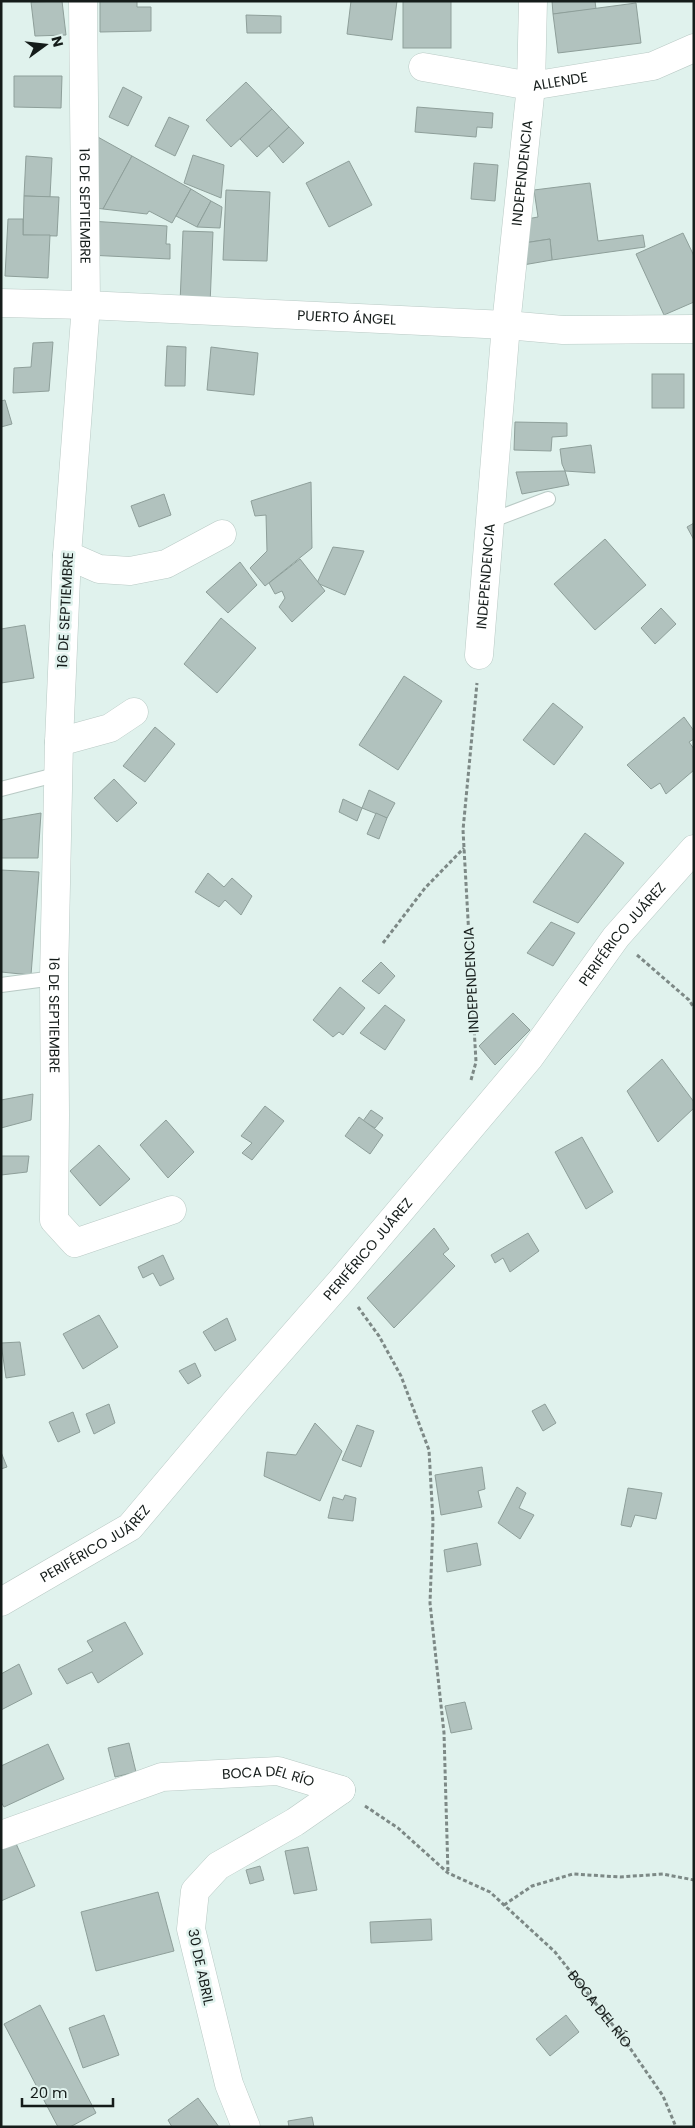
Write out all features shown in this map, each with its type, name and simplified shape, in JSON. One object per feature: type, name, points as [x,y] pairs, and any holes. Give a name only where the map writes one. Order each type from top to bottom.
[{"type":"street","name":"16 DE SEPTIEMBRE","points":[[84,1],[86,305],[67,554],[59,742],[54,978],[54,1220],[75,1243],[172,1210]]},
{"type":"street","name":"INDEPENDENCIA","points":[[479,655],[506,325],[531,86],[534,1]]},
{"type":"street","name":"ALLENDE","points":[[423,67],[531,86],[653,66],[694,48]]},
{"type":"street","name":"PUERTO ÁNGEL","points":[[1,303],[86,305],[506,325],[563,330],[694,329]]},
{"type":"street","points":[[67,554],[99,569],[130,571],[166,564],[222,534]]},
{"type":"street","points":[[59,742],[110,728],[134,712]]},
{"type":"street","name":"PERIFÉRICO JUÁREZ","points":[[1,1602],[130,1528],[529,1058],[616,937],[694,850]]},
{"type":"street","name":"BOCA DEL RÍO","points":[[1,1835],[162,1777],[278,1771],[342,1790]]},
{"type":"street","name":"30 DE ABRIL","points":[[246,2127],[229,2084],[191,1929],[195,1891],[218,1866],[295,1822],[342,1790]]},
{"type":"lane","points":[[490,521],[548,498]]},
{"type":"lane","points":[[1,789],[59,774]]},
{"type":"lane","points":[[1,985],[54,978]]},
{"type":"path","name":"INDEPENDENCIA","points":[[471,1081],[476,1062],[463,830],[479,655]]},
{"type":"path","points":[[383,943],[426,888],[464,847]]},
{"type":"path","points":[[616,937],[689,1000],[694,1008]]},
{"type":"path","points":[[341,1281],[378,1336],[401,1376],[429,1450],[433,1521],[430,1603],[444,1733],[448,1873]]},
{"type":"path","name":"BOCA DEL RÍO","points":[[342,1790],[398,1828],[448,1873],[490,1892],[555,1952],[624,2038],[663,2096],[676,2127]]},
{"type":"path","points":[[504,1905],[532,1886],[574,1874],[620,1877],[663,1874],[694,1880]]},
{"type":"building","points":[[62,1],[66,35],[35,36],[31,2]]},
{"type":"building","points":[[100,1],[137,1],[137,7],[151,7],[151,31],[100,32]]},
{"type":"building","points":[[351,1],[397,1],[392,40],[347,34]]},
{"type":"building","points":[[403,1],[451,1],[451,48],[403,48]]},
{"type":"building","points":[[552,1],[595,1],[596,9],[553,14]]},
{"type":"building","points":[[636,3],[641,43],[558,53],[553,14]]},
{"type":"building","points":[[246,15],[281,16],[281,33],[247,33]]},
{"type":"building","points":[[14,76],[62,76],[61,108],[14,107]]},
{"type":"building","points":[[246,82],[272,109],[231,147],[206,120]]},
{"type":"building","points":[[123,87],[142,97],[128,126],[109,117]]},
{"type":"building","points":[[417,107],[493,113],[492,128],[477,127],[476,137],[415,132]]},
{"type":"building","points":[[272,109],[289,127],[257,157],[240,139]]},
{"type":"building","points":[[169,117],[189,126],[175,156],[155,146]]},
{"type":"building","points":[[289,127],[304,143],[283,163],[269,146]]},
{"type":"building","points":[[96,136],[132,156],[103,209],[95,208]]},
{"type":"building","points":[[193,155],[224,165],[221,198],[184,183]]},
{"type":"building","points":[[26,156],[52,158],[50,197],[24,196]]},
{"type":"building","points":[[132,156],[191,189],[172,223],[149,211],[147,214],[103,209]]},
{"type":"building","points":[[349,161],[372,205],[329,227],[306,183]]},
{"type":"building","points":[[474,163],[498,165],[495,201],[471,199]]},
{"type":"building","points":[[590,183],[598,241],[643,235],[645,247],[552,260],[550,239],[524,243],[521,220],[538,217],[534,190]]},
{"type":"building","points":[[191,189],[211,201],[197,227],[176,216]]},
{"type":"building","points":[[226,190],[270,192],[267,261],[223,260]]},
{"type":"building","points":[[24,196],[59,197],[57,236],[23,235]]},
{"type":"building","points":[[211,201],[222,207],[220,228],[197,227]]},
{"type":"building","points":[[8,219],[23,219],[23,235],[50,235],[48,278],[5,276]]},
{"type":"building","points":[[90,221],[167,226],[166,244],[170,244],[170,259],[88,255]]},
{"type":"building","points":[[183,231],[213,232],[210,305],[180,303]]},
{"type":"building","points":[[683,233],[694,256],[694,302],[664,315],[636,254]]},
{"type":"building","points":[[550,239],[552,260],[523,265],[524,243]]},
{"type":"building","points":[[53,342],[49,391],[13,393],[14,368],[31,367],[33,343]]},
{"type":"building","points":[[167,346],[186,347],[185,386],[165,386]]},
{"type":"building","points":[[211,347],[258,353],[254,395],[207,390]]},
{"type":"building","points":[[652,374],[684,374],[684,408],[652,408]]},
{"type":"building","points":[[5,400],[12,424],[1,427],[1,401]]},
{"type":"building","points":[[515,422],[567,423],[567,436],[552,437],[551,451],[514,450]]},
{"type":"building","points":[[591,445],[595,473],[565,471],[560,449]]},
{"type":"building","points":[[565,471],[569,485],[522,494],[516,472]]},
{"type":"building","points":[[311,482],[312,548],[265,586],[250,568],[267,551],[266,515],[255,516],[251,501]]},
{"type":"building","points":[[164,494],[171,515],[139,527],[131,506]]},
{"type":"building","points":[[694,523],[694,540],[687,527]]},
{"type":"building","points":[[605,539],[646,585],[595,630],[554,584]]},
{"type":"building","points":[[333,547],[364,551],[345,595],[317,583]]},
{"type":"building","points":[[300,559],[325,591],[292,622],[279,607],[285,598],[282,591],[275,594],[269,583]]},
{"type":"building","points":[[240,562],[257,585],[228,613],[206,592]]},
{"type":"building","points":[[661,608],[676,624],[655,644],[641,628]]},
{"type":"building","points":[[221,618],[256,648],[217,693],[184,664]]},
{"type":"building","points":[[25,625],[34,678],[1,683],[1,629]]},
{"type":"building","points":[[404,676],[442,701],[398,770],[359,745]]},
{"type":"building","points":[[553,703],[583,727],[554,765],[523,740]]},
{"type":"building","points":[[684,717],[694,731],[694,739],[689,742],[694,749],[694,770],[666,794],[660,783],[651,789],[627,765]]},
{"type":"building","points":[[155,727],[175,744],[145,782],[123,766]]},
{"type":"building","points":[[114,779],[137,803],[117,822],[94,798]]},
{"type":"building","points":[[369,790],[395,803],[387,818],[362,808]]},
{"type":"building","points":[[343,799],[362,808],[357,821],[339,812]]},
{"type":"building","points":[[41,813],[38,858],[1,858],[1,820]]},
{"type":"building","points":[[376,813],[387,818],[379,839],[367,834]]},
{"type":"building","points":[[585,833],[624,863],[578,923],[533,902]]},
{"type":"building","points":[[1,870],[39,872],[31,975],[1,972]]},
{"type":"building","points":[[208,873],[224,887],[232,878],[252,896],[241,915],[225,900],[219,907],[195,892]]},
{"type":"building","points":[[551,922],[575,933],[553,966],[527,953]]},
{"type":"building","points":[[381,962],[395,976],[379,994],[362,981]]},
{"type":"building","points":[[340,987],[365,1008],[343,1035],[339,1032],[333,1037],[313,1020]]},
{"type":"building","points":[[385,1005],[405,1020],[385,1050],[360,1033]]},
{"type":"building","points":[[513,1013],[530,1030],[495,1065],[479,1046]]},
{"type":"building","points":[[662,1059],[694,1102],[694,1108],[658,1142],[627,1091]]},
{"type":"building","points":[[33,1094],[31,1120],[1,1128],[1,1100]]},
{"type":"building","points":[[265,1106],[284,1121],[252,1160],[242,1153],[252,1143],[241,1136]]},
{"type":"building","points":[[371,1110],[383,1118],[375,1128],[363,1121]]},
{"type":"building","points":[[359,1117],[383,1135],[370,1154],[345,1136]]},
{"type":"building","points":[[166,1120],[194,1152],[168,1178],[140,1145]]},
{"type":"building","points":[[582,1137],[613,1192],[586,1209],[555,1152]]},
{"type":"building","points":[[99,1145],[130,1179],[100,1206],[70,1171]]},
{"type":"building","points":[[1,1156],[29,1156],[27,1172],[1,1175]]},
{"type":"building","points":[[434,1228],[449,1249],[443,1254],[455,1266],[394,1328],[367,1298]]},
{"type":"building","points":[[528,1233],[539,1251],[510,1272],[503,1258],[495,1263],[491,1255]]},
{"type":"building","points":[[163,1255],[174,1279],[160,1286],[153,1273],[143,1278],[138,1267]]},
{"type":"building","points":[[99,1315],[118,1347],[83,1369],[63,1334]]},
{"type":"building","points":[[227,1318],[236,1340],[215,1351],[203,1332]]},
{"type":"building","points":[[20,1342],[25,1375],[6,1378],[1,1343]]},
{"type":"building","points":[[195,1363],[201,1376],[188,1384],[179,1371]]},
{"type":"building","points":[[109,1404],[115,1423],[94,1434],[86,1414]]},
{"type":"building","points":[[545,1404],[556,1423],[543,1431],[532,1411]]},
{"type":"building","points":[[73,1412],[80,1432],[58,1442],[49,1422]]},
{"type":"building","points":[[315,1423],[342,1451],[320,1501],[264,1476],[267,1452],[296,1455]]},
{"type":"building","points":[[357,1425],[374,1431],[361,1467],[342,1460]]},
{"type":"building","points":[[1,1452],[7,1467],[1,1469]]},
{"type":"building","points":[[482,1467],[485,1489],[478,1491],[482,1507],[441,1515],[435,1475]]},
{"type":"building","points":[[517,1487],[526,1493],[519,1508],[534,1515],[520,1539],[498,1523]]},
{"type":"building","points":[[628,1488],[662,1493],[656,1519],[635,1515],[631,1527],[621,1525]]},
{"type":"building","points":[[345,1495],[356,1498],[353,1521],[328,1518],[333,1497],[343,1500]]},
{"type":"building","points":[[477,1543],[481,1565],[447,1572],[444,1550]]},
{"type":"building","points":[[125,1622],[143,1654],[98,1683],[92,1672],[67,1684],[58,1669],[93,1651],[87,1641]]},
{"type":"building","points":[[19,1664],[32,1694],[1,1710],[1,1674]]},
{"type":"building","points":[[465,1702],[472,1729],[451,1733],[445,1706]]},
{"type":"building","points":[[129,1743],[136,1772],[115,1777],[108,1748]]},
{"type":"building","points":[[48,1744],[64,1779],[4,1807],[1,1802],[1,1766]]},
{"type":"building","points":[[14,1839],[35,1886],[1,1901],[1,1844]]},
{"type":"building","points":[[308,1847],[317,1890],[294,1894],[285,1851]]},
{"type":"building","points":[[260,1866],[264,1880],[250,1884],[246,1870]]},
{"type":"building","points":[[158,1892],[174,1951],[96,1971],[81,1912]]},
{"type":"building","points":[[431,1919],[432,1940],[371,1943],[370,1922]]},
{"type":"building","points":[[40,2005],[96,2113],[70,2127],[58,2127],[4,2024]]},
{"type":"building","points":[[104,2015],[119,2055],[83,2068],[69,2028]]},
{"type":"building","points":[[566,2015],[579,2032],[550,2056],[536,2039]]},
{"type":"building","points":[[198,2098],[219,2127],[172,2127],[168,2120]]},
{"type":"building","points":[[312,2117],[314,2127],[289,2127],[288,2121]]}]
